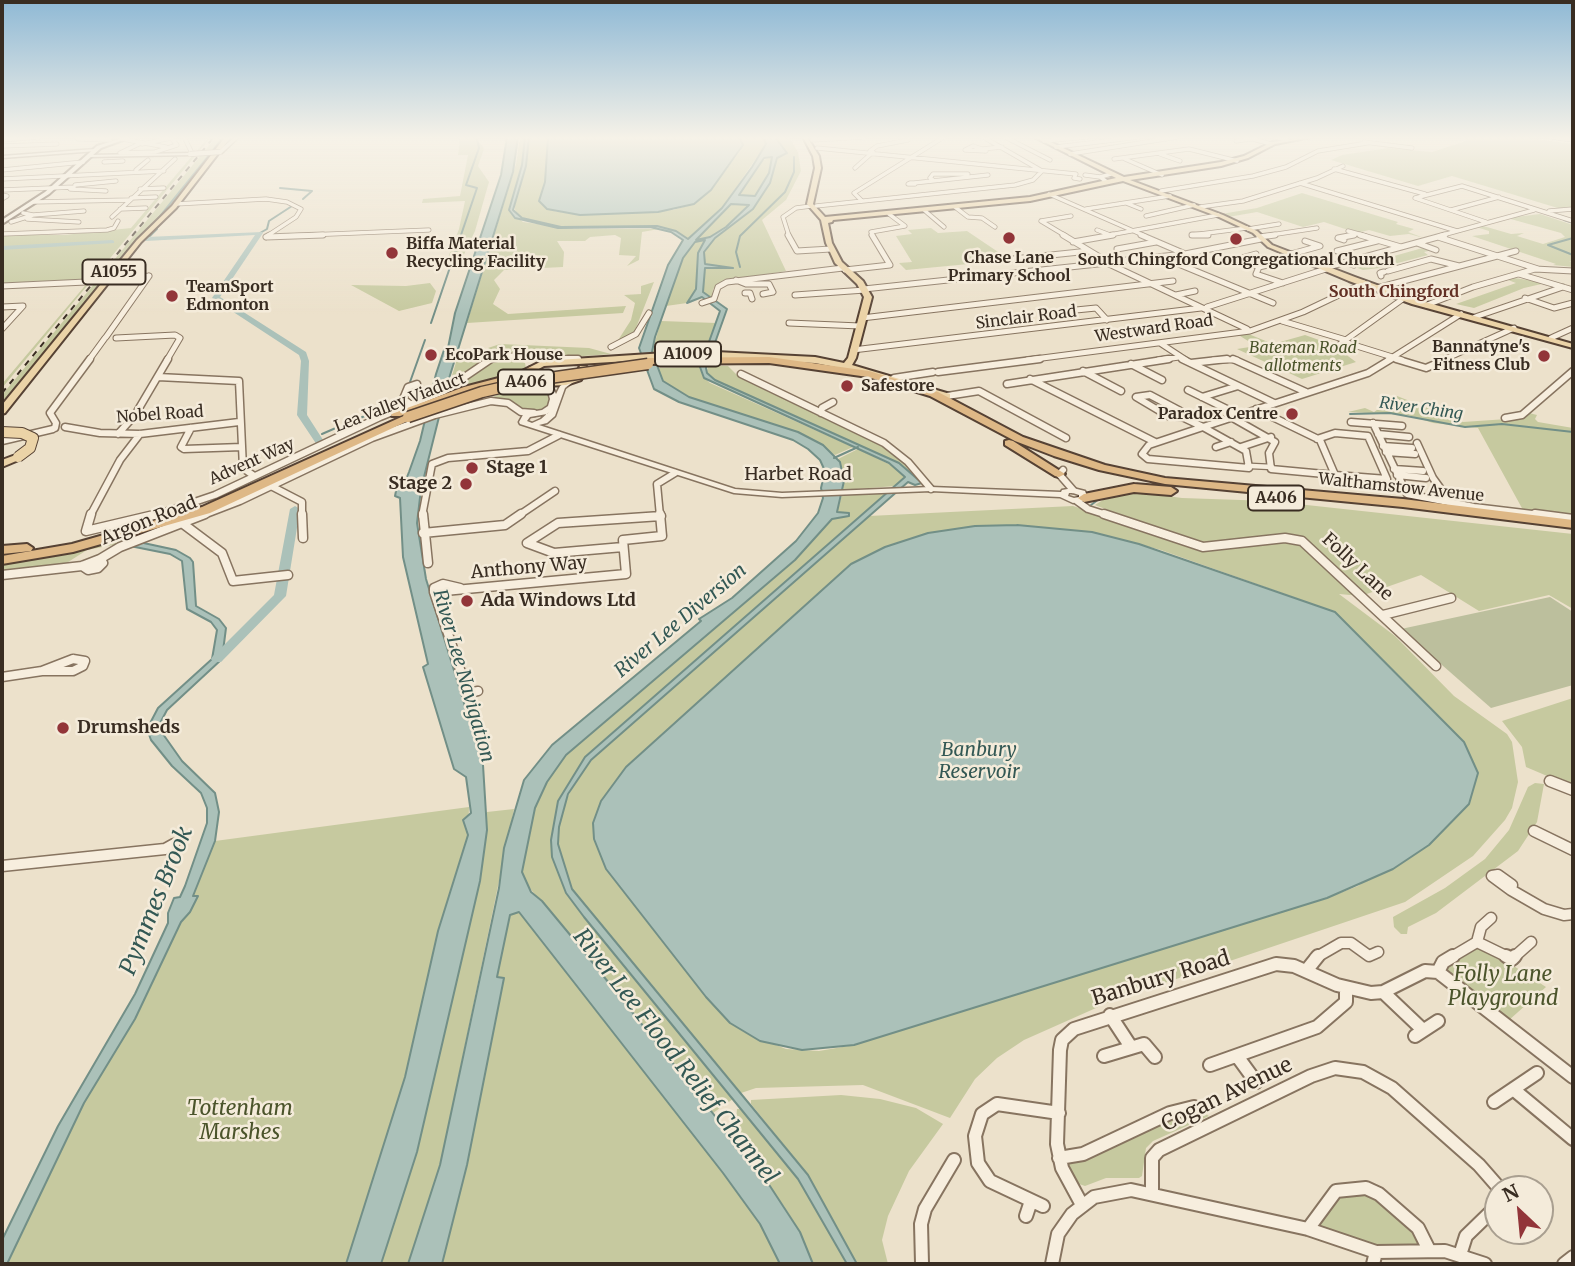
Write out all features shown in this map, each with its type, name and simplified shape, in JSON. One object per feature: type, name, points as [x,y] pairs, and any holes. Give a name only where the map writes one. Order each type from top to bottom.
[{"type":"highway","name":"Walthamstow Avenue","points":[[744,360],[818,368],[882,381],[938,401],[1038,452],[1108,474],[1170,487],[1409,509],[1573,530]]},
{"type":"highway","name":"Walthamstow Avenue","points":[[744,360],[833,367],[903,383],[941,397],[1031,444],[1091,465],[1165,481],[1408,497],[1573,522]]},
{"type":"highway","name":"A406","points":[[578,376],[624,369],[744,360]]},
{"type":"highway","name":"Lea Valley Viaduct","points":[[287,470],[408,413],[491,390],[577,372],[660,363],[744,360]]},
{"type":"highway","points":[[408,413],[455,389],[523,375],[533,365]]},
{"type":"highway","points":[[408,413],[452,407],[503,390],[548,384]]},
{"type":"highway","name":"A406","points":[[947,396],[1031,444]]},
{"type":"highway","points":[[988,428],[1057,470]]},
{"type":"highway","points":[[2,554],[51,553],[113,538],[206,510],[287,470]]},
{"type":"highway","points":[[2,554],[100,535],[170,516],[287,470]]},
{"type":"highway","points":[[1078,497],[1140,488],[1252,496]]},
{"type":"main road","points":[[7,219],[44,196]]},
{"type":"main road","name":"A1055","points":[[2,411],[110,277],[182,196]]},
{"type":"main road","points":[[815,196],[814,206],[828,220],[831,249],[844,269],[865,290],[869,303],[851,360],[871,372],[947,396]]},
{"type":"main road","points":[[828,220],[1030,200],[1046,196]]},
{"type":"main road","points":[[1174,196],[1247,228],[1291,254],[1377,288],[1427,305],[1573,346]]},
{"type":"main road","name":"A1009","points":[[562,362],[635,356],[851,360]]},
{"type":"main road","name":"A1009","points":[[792,359],[851,360]]},
{"type":"main road","name":"A1009","points":[[578,376],[586,364],[598,360]]},
{"type":"main road","points":[[562,362],[578,376],[548,384],[532,379],[529,374],[533,365],[562,362]]},
{"type":"main road","points":[[2,438],[22,433],[33,438],[30,448],[7,462]]},
{"type":"street","points":[[2,234],[63,234],[111,229],[120,219],[110,217],[133,196]]},
{"type":"street","points":[[857,196],[862,201]]},
{"type":"street","points":[[831,249],[797,251],[786,231],[783,217],[796,208],[911,196]]},
{"type":"street","points":[[1054,196],[1185,254]]},
{"type":"street","points":[[1086,209],[1165,196]]},
{"type":"street","points":[[1146,216],[1243,201],[1259,196]]},
{"type":"street","points":[[1343,196],[1457,231]]},
{"type":"street","points":[[1421,196],[1415,198],[1486,222]]},
{"type":"street","points":[[1495,196],[1573,221]]},
{"type":"street","points":[[34,202],[156,197]]},
{"type":"street","points":[[1451,210],[1499,197]]},
{"type":"street","points":[[176,204],[266,200],[294,205],[301,209],[299,215],[265,236],[429,230]]},
{"type":"street","points":[[1126,203],[1141,209]]},
{"type":"street","points":[[73,219],[91,206]]},
{"type":"street","points":[[955,207],[968,217],[982,218],[995,227]]},
{"type":"street","points":[[120,209],[146,208]]},
{"type":"street","points":[[1540,210],[1573,209]]},
{"type":"street","points":[[925,210],[944,227]]},
{"type":"street","name":"Sinclair Road","points":[[851,360],[1204,307],[1328,267],[1486,222],[1540,210]]},
{"type":"street","points":[[7,219],[84,211]]},
{"type":"street","points":[[23,213],[30,217],[79,222]]},
{"type":"street","points":[[889,214],[905,226],[871,232],[890,265]]},
{"type":"street","points":[[1073,242],[1218,215]]},
{"type":"street","points":[[1071,216],[1041,221],[1107,263],[1247,329]]},
{"type":"street","points":[[87,232],[96,223]]},
{"type":"street","points":[[1192,234],[1199,236],[1279,224]]},
{"type":"street","points":[[795,295],[865,290],[1185,254],[1317,228]]},
{"type":"street","points":[[1097,230],[1110,235]]},
{"type":"street","points":[[1348,231],[1401,247]]},
{"type":"street","points":[[1339,238],[1356,234]]},
{"type":"street","points":[[1437,237],[1538,268],[1573,271]]},
{"type":"street","points":[[1291,254],[1320,246],[1305,241]]},
{"type":"street","points":[[1337,251],[1377,241]]},
{"type":"street","points":[[1117,249],[1157,242]]},
{"type":"street","points":[[1417,243],[1436,250]]},
{"type":"street","points":[[1013,259],[1089,251]]},
{"type":"street","points":[[1377,288],[1516,251]]},
{"type":"street","points":[[1256,254],[1238,259],[1259,267],[1284,261]]},
{"type":"street","points":[[1161,257],[1273,303]]},
{"type":"street","points":[[1373,272],[1383,273],[1431,259],[1459,266]]},
{"type":"street","points":[[1344,263],[1354,266]]},
{"type":"street","points":[[708,301],[718,287],[736,280],[898,264]]},
{"type":"street","points":[[1259,267],[1256,274],[1283,283]]},
{"type":"street","points":[[1427,305],[1473,287],[1538,268]]},
{"type":"street","points":[[1519,274],[1573,290]]},
{"type":"street","points":[[58,430],[50,413],[149,276],[110,277]]},
{"type":"street","points":[[736,280],[746,284],[769,284],[773,292],[749,295]]},
{"type":"street","points":[[789,323],[861,322],[1173,281]]},
{"type":"street","points":[[2,286],[86,282]]},
{"type":"street","name":"Westward Road","points":[[894,378],[1250,331],[1282,321],[1364,283]]},
{"type":"street","points":[[1475,317],[1563,287]]},
{"type":"street","points":[[1176,295],[1195,291]]},
{"type":"street","points":[[1336,347],[1404,298]]},
{"type":"street","points":[[1525,298],[1554,308],[1573,303]]},
{"type":"street","points":[[2,307],[23,306],[2,329]]},
{"type":"street","points":[[1076,310],[1096,308],[1107,320]]},
{"type":"street","points":[[616,358],[609,346],[636,334],[645,315],[649,313]]},
{"type":"street","points":[[1145,458],[1142,454],[1146,447],[1155,442],[1368,373],[1461,314]]},
{"type":"street","points":[[1282,321],[1426,368],[1514,328]]},
{"type":"street","points":[[1550,338],[1573,328]]},
{"type":"street","points":[[106,337],[179,337],[135,415],[118,434]]},
{"type":"street","points":[[1160,343],[1179,357],[1274,403]]},
{"type":"street","name":"Advent Way","points":[[140,434],[120,460],[92,509],[86,531],[173,510],[408,413],[425,399],[455,389],[488,360],[506,356],[523,357],[533,365],[616,358]]},
{"type":"street","points":[[523,357],[533,365]]},
{"type":"street","points":[[1007,384],[1179,357]]},
{"type":"street","points":[[1191,363],[1232,358],[1306,392]]},
{"type":"street","points":[[1131,364],[1162,380]]},
{"type":"street","points":[[1083,371],[1121,391]]},
{"type":"street","points":[[1505,418],[1522,415],[1573,371]]},
{"type":"street","points":[[1254,376],[1264,373]]},
{"type":"street","points":[[741,374],[884,443],[908,462],[931,489]]},
{"type":"street","points":[[544,423],[557,407],[562,387],[578,376]]},
{"type":"street","points":[[158,377],[236,381],[241,385],[243,416],[239,422],[242,424],[243,468],[254,476]]},
{"type":"street","points":[[1030,379],[1155,442]]},
{"type":"street","points":[[408,413],[403,399],[408,387],[417,384]]},
{"type":"street","points":[[522,415],[548,410],[553,403],[548,384]]},
{"type":"street","points":[[1202,397],[1238,386]]},
{"type":"street","points":[[1188,390],[1270,437],[1275,443],[1269,453],[1272,468]]},
{"type":"street","points":[[947,396],[979,391],[1066,438]]},
{"type":"street","points":[[1182,417],[1185,414],[1183,412],[1150,395],[1136,397],[1168,416],[1182,417],[1241,447],[1251,466]]},
{"type":"street","name":"Argon Road","points":[[2,575],[82,566],[85,569],[97,568],[103,563],[100,559],[120,547],[273,487],[372,438],[452,407],[496,401],[512,405],[522,415]]},
{"type":"street","points":[[821,413],[822,408],[833,402]]},
{"type":"street","points":[[1256,409],[1317,439],[1335,475]]},
{"type":"street","points":[[536,413],[545,415],[544,423]]},
{"type":"street","name":"Harbet Road","points":[[522,415],[525,423],[544,423],[559,435],[743,493],[813,494],[931,489],[1078,497]]},
{"type":"street","name":"Nobel Road","points":[[2,438],[58,430],[140,434],[239,422]]},
{"type":"street","points":[[1351,422],[1402,426]]},
{"type":"street","points":[[1373,424],[1408,497]]},
{"type":"street","points":[[191,428],[181,447],[184,449],[242,447]]},
{"type":"street","points":[[1145,458],[1387,479],[1368,436],[1335,433],[1317,439]]},
{"type":"street","points":[[428,563],[423,533],[427,484],[431,467],[437,460],[528,451],[559,435]]},
{"type":"street","points":[[1378,435],[1409,437]]},
{"type":"street","points":[[1241,447],[1270,437]]},
{"type":"street","points":[[1216,447],[1231,442]]},
{"type":"street","points":[[1385,449],[1415,449],[1451,503]]},
{"type":"street","points":[[1140,466],[1145,458]]},
{"type":"street","name":"Folly Lane","points":[[1057,470],[1088,509],[1203,547],[1285,538],[1302,541],[1436,666]]},
{"type":"street","points":[[661,516],[558,523],[527,543],[554,553],[623,547],[623,540],[662,536],[661,516],[657,484],[675,473]]},
{"type":"street","points":[[1397,475],[1424,475]]},
{"type":"street","points":[[273,487],[302,502],[303,538]]},
{"type":"street","points":[[423,533],[505,526],[555,491]]},
{"type":"street","name":"Walthamstow Avenue","points":[[1408,497],[1573,522]]},
{"type":"street","points":[[182,523],[222,553],[233,581],[285,576]]},
{"type":"street","name":"Anthony Way","points":[[478,691],[468,693],[434,592],[626,575],[623,547]]},
{"type":"street","points":[[1383,615],[1451,597]]},
{"type":"street","points":[[2,677],[62,667]]},
{"type":"street","points":[[1550,781],[1573,790]]},
{"type":"street","points":[[1534,831],[1573,850]]},
{"type":"street","points":[[4,869],[169,847]]},
{"type":"street","points":[[1511,890],[1554,913],[1573,914]]},
{"type":"street","points":[[1438,972],[1443,962],[1477,942],[1481,927],[1491,918]]},
{"type":"street","points":[[1306,971],[1313,959],[1346,942],[1369,956],[1378,951]]},
{"type":"street","points":[[1477,942],[1511,958],[1531,942]]},
{"type":"street","name":"Banbury Road","points":[[1082,1205],[1059,1158],[1062,1040],[1074,1029],[1110,1015],[1276,964],[1306,971],[1346,988],[1383,992]]},
{"type":"street","points":[[1438,1021],[1419,1033],[1383,992],[1425,971],[1438,972],[1573,1077]]},
{"type":"street","points":[[1210,1065],[1317,1027],[1346,1002],[1346,988]]},
{"type":"street","points":[[1110,1015],[1131,1047]]},
{"type":"street","points":[[1104,1056],[1146,1044],[1155,1057]]},
{"type":"street","points":[[1237,1056],[1256,1082]]},
{"type":"street","name":"Cogan Avenue","points":[[1152,1194],[1152,1158],[1160,1150],[1311,1076],[1335,1068],[1349,1069],[1384,1083],[1488,1175]]},
{"type":"street","points":[[1494,1102],[1537,1073]]},
{"type":"street","points":[[1513,1089],[1573,1139]]},
{"type":"street","points":[[1026,1216],[1037,1203],[999,1187],[982,1172],[975,1136],[978,1122],[985,1111],[997,1104],[1059,1113]]},
{"type":"street","points":[[1059,1158],[1083,1154],[1170,1113],[1194,1107]]},
{"type":"street","points":[[919,1264],[921,1224],[925,1209],[954,1160]]},
{"type":"street","points":[[1308,1229],[1336,1191],[1366,1188],[1379,1194],[1418,1227],[1429,1250]]},
{"type":"street","points":[[1052,1264],[1060,1230],[1082,1205],[1094,1197],[1117,1191],[1152,1194],[1308,1229],[1375,1258],[1429,1250],[1460,1255],[1485,1264]]},
{"type":"street","points":[[1460,1255],[1466,1236],[1484,1219]]},
{"type":"street","points":[[1564,1264],[1573,1256]]},
{"type":"green space","points":[[158,196],[162,196],[2,388],[2,384],[89,281],[2,285],[2,235],[64,235],[131,228]]},
{"type":"green space","points":[[167,196],[176,196],[2,408],[2,395]]},
{"type":"green space","points":[[485,196],[475,231],[460,263],[446,263],[459,229],[465,201],[422,203],[423,199]]},
{"type":"green space","points":[[506,196],[513,196],[509,210],[523,222],[574,229],[659,229],[642,232],[639,260],[627,266],[636,256],[619,255],[621,238],[615,235],[590,237],[585,241],[557,241],[564,252],[563,267],[504,270],[494,280],[500,289],[493,304],[508,314],[626,306],[623,313],[467,323]]},
{"type":"green space","points":[[517,196],[541,196],[539,201],[554,211],[580,215],[673,210],[694,204],[704,196],[730,196],[722,208],[688,239],[657,226],[561,227],[522,218],[516,214],[514,204]]},
{"type":"green space","points":[[761,196],[788,196],[762,220],[786,271],[720,283],[713,289],[712,298],[703,292],[705,268],[710,266],[704,263],[704,252],[715,238],[753,209]]},
{"type":"green space","points":[[1293,196],[1312,196],[1398,222],[1396,224],[1414,229],[1408,232],[1424,238],[1409,234],[1390,236],[1369,230],[1357,233],[1324,222],[1303,227],[1257,212],[1228,217],[1221,214],[1257,208]]},
{"type":"green space","points":[[1518,196],[1573,196],[1573,208],[1561,209]]},
{"type":"green space","points":[[731,204],[749,205],[726,227],[710,237],[695,240]]},
{"type":"green space","points":[[1540,214],[1573,225],[1573,261],[1569,262],[1573,262],[1573,267],[1553,265],[1556,264],[1472,236],[1489,234],[1489,231],[1476,227],[1480,225],[1511,234],[1524,233],[1517,236],[1543,244],[1565,237],[1561,233],[1507,218]]},
{"type":"green space","points":[[931,228],[938,233],[967,231],[1010,260],[906,270],[899,263],[912,262],[896,236],[912,234],[908,230]]},
{"type":"green space","points":[[706,240],[697,258],[699,281],[693,296],[687,303],[666,306],[683,258],[695,242]]},
{"type":"green space","points":[[1426,247],[1433,250],[1424,252],[1428,255],[1379,268],[1363,270],[1355,267]]},
{"type":"green space","points":[[1515,278],[1546,283],[1524,288],[1474,308],[1456,304],[1516,283],[1508,280]]},
{"type":"green space","points":[[654,282],[634,333],[615,345],[631,320],[635,303],[624,295],[641,294],[641,286]]},
{"type":"green space","points":[[430,283],[436,291],[432,303],[399,311],[351,285],[406,286]]},
{"type":"green space","points":[[661,321],[716,323],[706,351],[652,352]]},
{"type":"green space","name":"Bateman Road allotments","points":[[1246,333],[1273,344],[1305,335],[1333,345],[1356,362],[1302,379],[1237,349],[1256,346],[1237,334]]},
{"type":"green space","points":[[500,344],[589,348],[611,354],[556,358],[497,354],[488,348]]},
{"type":"green space","points":[[460,349],[486,357],[462,377],[451,379]]},
{"type":"green space","points":[[515,358],[525,363],[526,368],[461,386],[487,362]]},
{"type":"green space","points":[[708,366],[728,366],[737,375],[888,447],[926,482],[922,483],[899,463],[715,380],[707,373]]},
{"type":"green space","points":[[700,367],[704,378],[710,383],[853,447],[835,455],[798,432],[690,397],[663,381],[657,368]]},
{"type":"green space","points":[[537,386],[546,388],[551,396],[545,410],[524,410],[506,400],[489,399],[504,392]]},
{"type":"green space","points":[[1397,396],[1463,422],[1522,418],[1529,413],[1537,415],[1535,419],[1538,422],[1573,428],[1573,516],[1523,510],[1478,428],[1433,423],[1408,415],[1348,412],[1365,408],[1374,412]]},
{"type":"green space","points":[[858,449],[899,469],[905,474],[905,479],[896,486],[842,490],[844,481],[838,459]]},
{"type":"green space","points":[[889,492],[585,757],[558,801],[551,840],[552,857],[566,893],[733,1099],[713,1113],[524,881],[522,872],[535,808],[547,782],[566,755],[584,738],[795,560],[832,519],[849,516],[837,512],[842,495]]},
{"type":"green space","points":[[1137,492],[1182,498],[1270,501],[1573,534],[1573,609],[1549,595],[1479,611],[1421,575],[1361,596],[1339,594],[1395,636],[1454,696],[1507,734],[1512,742],[1518,782],[1512,808],[1505,820],[1473,856],[1405,902],[1114,1000],[1024,1040],[997,1058],[975,1079],[950,1118],[863,1085],[756,1088],[741,1093],[572,889],[558,844],[563,807],[578,776],[591,760],[669,690],[869,516],[1073,506],[1212,551],[1095,505],[1106,498]],"holes":[[[975,526],[1045,527],[1112,537],[1161,550],[1335,612],[1464,742],[1478,773],[1469,804],[1358,886],[1327,898],[854,1045],[819,1051],[786,1049],[744,1032],[730,1023],[706,997],[606,869],[594,839],[626,767],[851,564],[928,533]]]},
{"type":"green space","points":[[147,533],[118,544],[87,550],[65,564],[2,573],[2,562]]},
{"type":"green space","points":[[1550,597],[1573,612],[1573,685],[1491,708],[1401,629]]},
{"type":"green space","points":[[1573,698],[1573,787],[1526,767],[1522,747],[1502,721]]},
{"type":"green space","points":[[1535,783],[1544,784],[1537,822],[1518,851],[1436,913],[1408,927],[1407,934],[1401,934],[1394,927],[1393,917],[1445,888],[1485,859],[1509,830],[1528,787]]},
{"type":"green space","name":"Tottenham Marshes","points":[[469,807],[468,835],[438,931],[405,1077],[346,1264],[7,1264],[84,1103],[135,1019],[181,922],[190,912],[193,897],[215,841]]},
{"type":"green space","points":[[514,809],[440,1165],[408,1264],[381,1264],[417,1152],[480,881],[487,812]]},
{"type":"green space","points":[[519,912],[723,1173],[760,1224],[780,1264],[442,1264],[467,1165],[504,978],[497,978],[510,915]]},
{"type":"green space","name":"Folly Lane Playground","points":[[1477,948],[1506,961],[1546,987],[1508,1021],[1442,971]]},
{"type":"green space","points":[[841,1095],[880,1099],[916,1108],[943,1124],[909,1171],[888,1216],[882,1240],[888,1264],[857,1264],[808,1175],[751,1104],[751,1100]]},
{"type":"green space","points":[[1194,1107],[1209,1116],[1153,1141],[1146,1148],[1142,1176],[1139,1178],[1106,1178],[1085,1186],[1079,1184],[1071,1175],[1067,1157]]},
{"type":"green space","points":[[737,1109],[741,1109],[798,1179],[847,1264],[813,1264],[800,1232],[784,1206],[720,1121],[732,1125],[736,1121]]},
{"type":"green space","points":[[1367,1192],[1417,1232],[1420,1245],[1377,1246],[1320,1228],[1317,1222],[1341,1193]]},
{"type":"water","points":[[494,196],[506,196],[447,385],[421,489],[417,523],[426,579],[483,765],[487,830],[480,881],[417,1152],[381,1264],[346,1264],[405,1077],[438,931],[468,835],[463,820],[471,813],[466,777],[454,769],[423,667],[428,664],[403,557],[400,498],[395,496],[397,486],[405,482],[420,441],[436,374],[444,350],[448,348],[455,313]]},
{"type":"water","points":[[513,196],[517,196],[513,210],[522,218],[561,227],[657,226],[676,231],[688,239],[722,208],[731,196],[761,196],[753,209],[715,238],[704,252],[705,264],[733,268],[705,268],[703,292],[727,309],[706,368],[707,373],[715,380],[899,463],[922,483],[915,485],[908,482],[591,760],[568,794],[559,827],[558,844],[572,889],[808,1175],[857,1264],[847,1264],[798,1179],[566,893],[552,857],[551,840],[558,801],[585,757],[905,477],[889,463],[704,378],[700,367],[720,311],[702,297],[687,303],[696,289],[698,253],[705,240],[695,242],[683,258],[655,337],[652,352],[663,381],[689,397],[798,432],[823,445],[840,462],[844,481],[837,512],[849,513],[849,516],[832,519],[795,560],[566,755],[547,782],[535,808],[522,872],[531,892],[542,901],[581,948],[766,1180],[800,1232],[813,1264],[780,1264],[760,1224],[723,1173],[519,912],[510,915],[497,977],[504,978],[467,1165],[442,1264],[408,1264],[440,1165],[499,888],[504,848],[524,780],[552,745],[701,621],[699,619],[732,598],[796,541],[818,513],[823,498],[821,488],[825,471],[820,460],[808,449],[793,440],[679,402],[654,389],[639,348],[668,265],[683,240],[671,232],[650,227],[558,228],[515,218],[509,210]],"holes":[[[731,204],[749,205],[726,227],[710,237],[696,240]]]},
{"type":"water","points":[[541,196],[704,196],[694,204],[658,212],[580,215],[547,209],[539,201]]},
{"type":"water","name":"Banbury Reservoir","points":[[1017,525],[1092,532],[1139,544],[1335,612],[1464,742],[1478,773],[1469,804],[1429,845],[1393,869],[1327,898],[854,1045],[802,1050],[760,1041],[730,1023],[706,997],[606,869],[594,839],[593,823],[601,801],[626,767],[851,564],[885,547],[928,533],[975,526]]},
{"type":"water","points":[[139,542],[176,550],[190,558],[193,562],[196,606],[219,619],[226,628],[222,659],[167,710],[158,727],[182,761],[215,793],[219,812],[215,841],[193,896],[198,896],[190,912],[181,922],[135,1019],[84,1103],[7,1264],[2,1264],[2,1240],[58,1126],[135,994],[168,923],[168,913],[174,898],[180,897],[185,886],[207,823],[207,808],[201,793],[172,766],[151,740],[147,729],[158,708],[212,659],[217,630],[211,622],[187,609],[182,561],[170,554],[130,546]]},
{"type":"waterway","points":[[153,225],[176,196]]},
{"type":"waterway","points":[[303,199],[306,196]]},
{"type":"waterway","points":[[431,323],[474,196]]},
{"type":"waterway","points":[[740,267],[736,252],[740,236],[781,196]]},
{"type":"waterway","points":[[260,233],[267,229],[269,221],[292,206]]},
{"type":"waterway","points":[[1564,220],[1573,223]]},
{"type":"waterway","points":[[151,239],[149,237],[157,229]]},
{"type":"waterway","points":[[146,239],[260,233],[216,298],[303,354],[305,361],[302,415],[320,443]]},
{"type":"waterway","points":[[1573,238],[1548,245],[1573,255]]},
{"type":"waterway","points":[[2,248],[112,242]]},
{"type":"waterway","points":[[410,382],[425,340]]},
{"type":"waterway","points":[[348,423],[389,406]]},
{"type":"waterway","name":"River Ching","points":[[1350,414],[1390,413],[1465,427],[1502,424],[1573,432]]},
{"type":"waterway","points":[[322,434],[338,427]]},
{"type":"waterway","points":[[834,458],[858,447]]},
{"type":"waterway","name":"River Ching","points":[[1091,505],[1099,499]]},
{"type":"waterway","points":[[217,659],[280,596],[295,509]]},
{"type":"railway","points":[[2,393],[165,196]]},
{"type":"place","name":"Chase Lane Primary School","points":[[1009,238]]},
{"type":"place","name":"South Chingford Congregational Church","points":[[1236,239]]},
{"type":"place","name":"Biffa Material Recycling Facility","points":[[392,253]]},
{"type":"place","name":"TeamSport Edmonton","points":[[172,296]]},
{"type":"place","name":"EcoPark House","points":[[431,355]]},
{"type":"place","name":"Bannatyne's Fitness Club","points":[[1544,356]]},
{"type":"place","name":"Safestore","points":[[847,386]]},
{"type":"place","name":"Paradox Centre","points":[[1292,414]]},
{"type":"place","name":"Stage 1","points":[[472,468]]},
{"type":"place","name":"Stage 2","points":[[466,484]]},
{"type":"place","name":"Ada Windows Ltd","points":[[467,601]]},
{"type":"place","name":"Drumsheds","points":[[63,728]]},
{"type":"district","name":"South Chingford","points":[[1394,292]]},
{"type":"water label","name":"River Lee Diversion","points":[[681,621]]},
{"type":"water label","name":"River Lee Navigation","points":[[463,676]]},
{"type":"water label","name":"Pymmes Brook","points":[[157,901]]},
{"type":"water label","name":"River Lee Flood Relief Channel","points":[[675,1057]]}]
